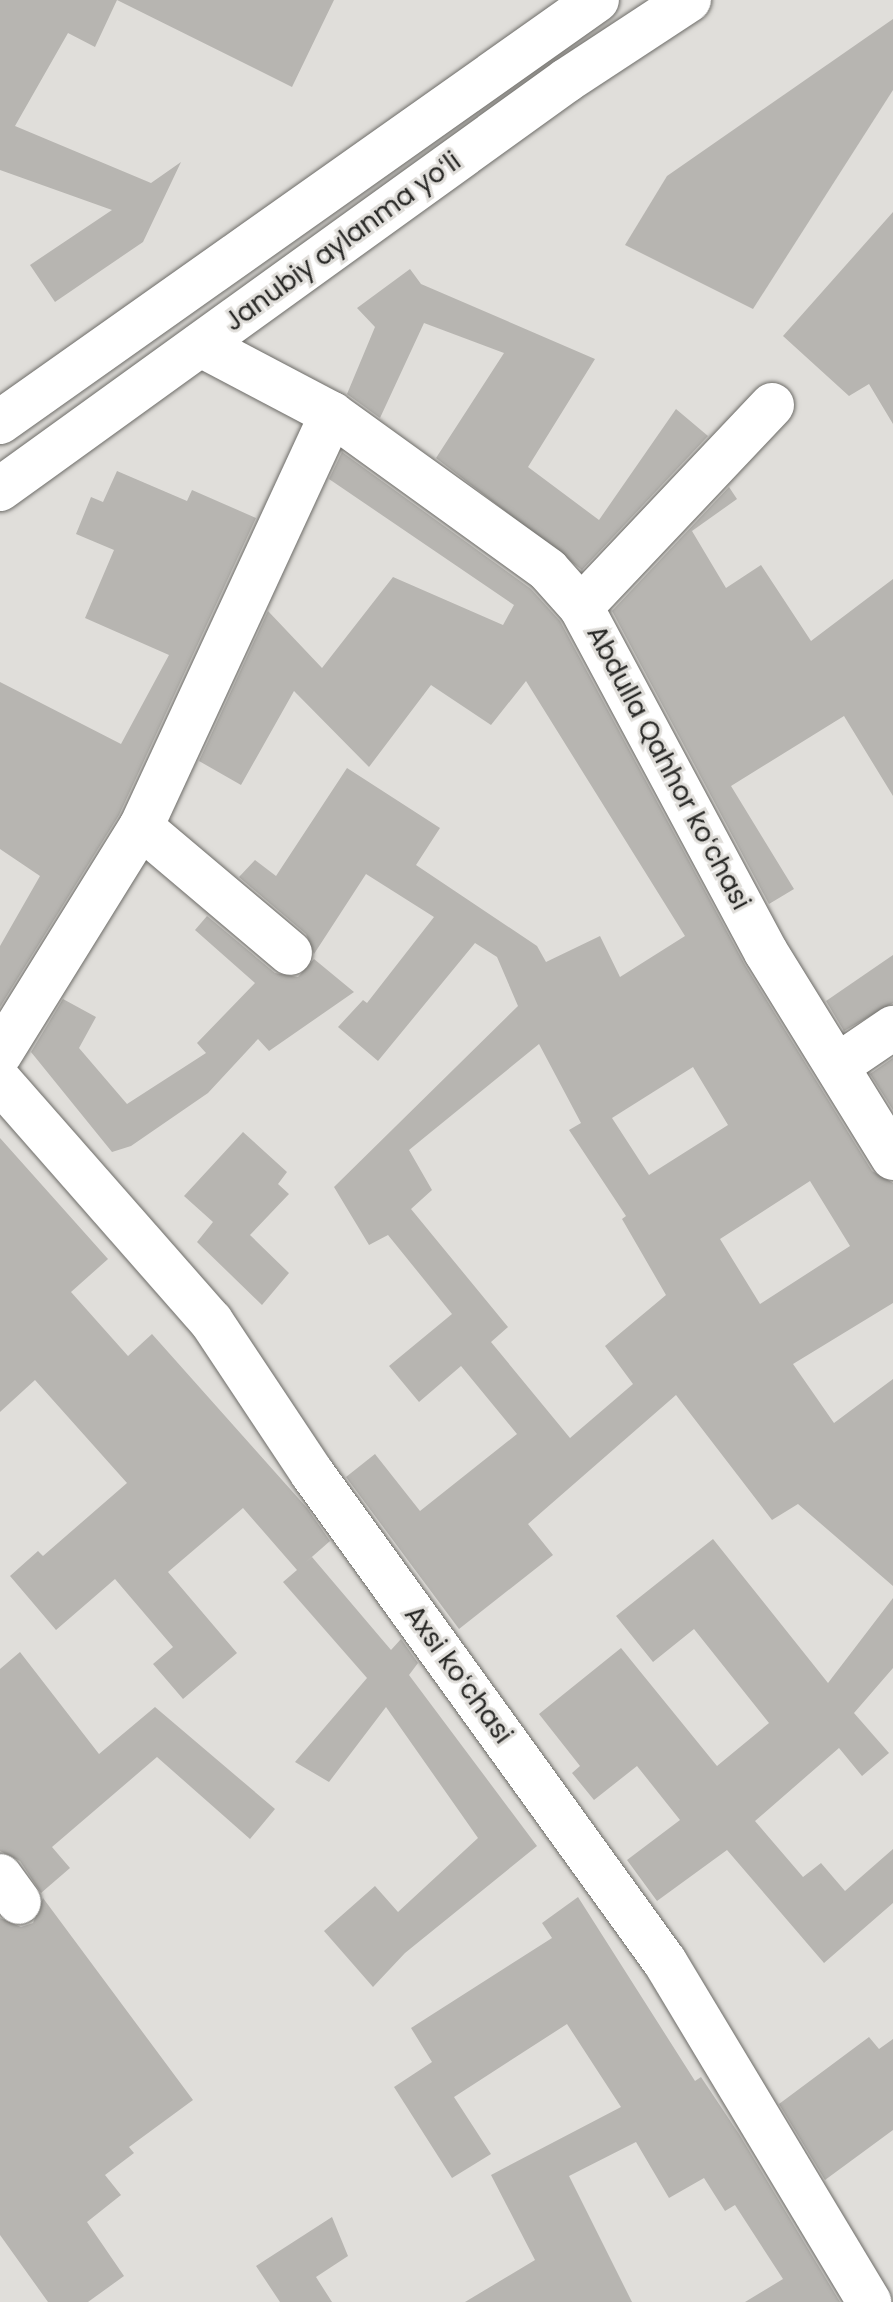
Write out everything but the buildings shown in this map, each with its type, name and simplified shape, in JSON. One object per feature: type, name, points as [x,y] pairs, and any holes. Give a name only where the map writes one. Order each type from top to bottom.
[{"type":"main road","name":"Janubiy aylanma yoʻli","points":[[0,422],[597,0]]},
{"type":"main road","name":"Janubiy aylanma yoʻli","points":[[0,489],[567,80],[689,0]]},
{"type":"main road","name":"Abdulla Qahhor koʻchasi","points":[[201,345],[332,414],[548,570],[581,607],[766,952],[893,1158]]},
{"type":"main road","points":[[581,607],[772,405]]},
{"type":"main road","points":[[0,1054],[141,827],[332,414]]},
{"type":"main road","points":[[141,827],[290,953]]},
{"type":"main road","points":[[837,1066],[893,1028]]},
{"type":"main road","name":"Axsi koʻchasi","points":[[0,1081],[211,1321],[312,1473],[665,1962],[869,2302]]}]
